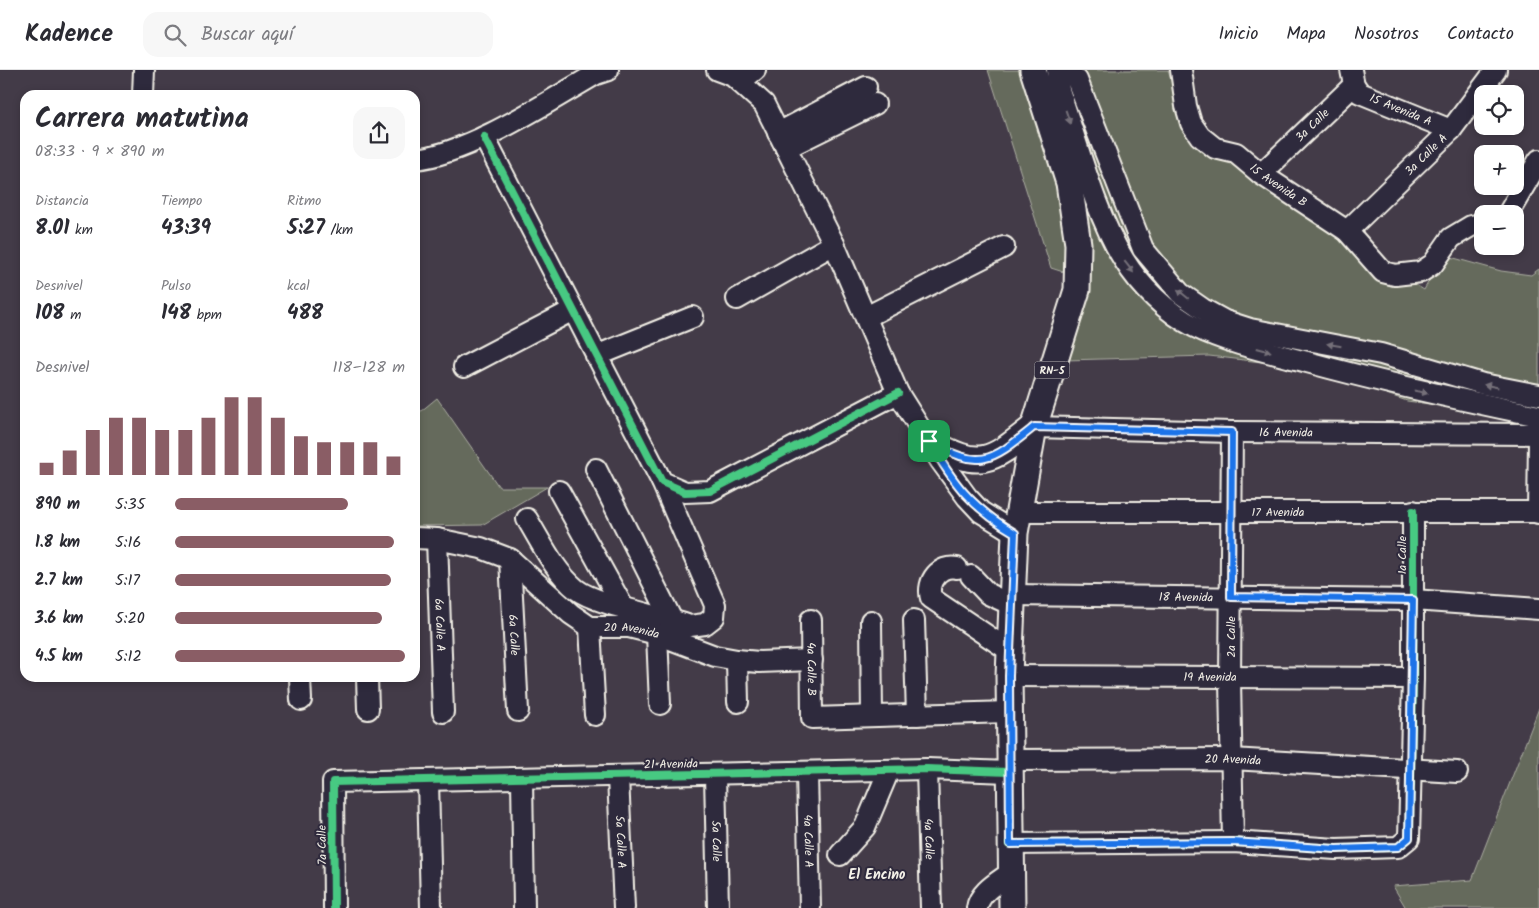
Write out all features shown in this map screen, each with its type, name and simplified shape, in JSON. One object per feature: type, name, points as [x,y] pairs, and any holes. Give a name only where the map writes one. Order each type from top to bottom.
[{"type":"main road","name":"RN-5","points":[[1012,908],[1010,873],[1009,676],[1016,523],[1034,427],[1077,290],[1078,244],[1069,182],[1033,70]]},
{"type":"main road","points":[[929,441],[964,458],[984,460],[997,455],[1034,427]]},
{"type":"street","points":[[143,90],[144,70]]},
{"type":"street","points":[[420,159],[484,137],[596,74],[608,70]]},
{"type":"street","points":[[717,70],[733,76],[747,76],[764,104],[834,244],[898,393],[929,441],[967,497],[981,512],[1016,523]]},
{"type":"street","points":[[1057,70],[1059,90],[1111,237],[1134,273],[1167,309],[1194,326],[1234,342],[1411,390],[1539,416]]},
{"type":"street","points":[[1066,70],[1077,80],[1143,248],[1180,292],[1203,310],[1250,329],[1381,354],[1483,384],[1539,395]]},
{"type":"street","name":"15 Avenida B","points":[[1181,70],[1186,106],[1191,123],[1200,136],[1215,148],[1236,153],[1261,174],[1347,231],[1383,272],[1409,275],[1421,272],[1433,264],[1450,238],[1474,226]]},
{"type":"street","name":"3a Calle A","points":[[1347,231],[1451,130],[1496,70]]},
{"type":"street","name":"3a Calle","points":[[1261,174],[1352,78]]},
{"type":"street","name":"15 Avenida A","points":[[1352,78],[1360,93],[1451,130]]},
{"type":"street","points":[[782,141],[870,96]]},
{"type":"street","points":[[484,137],[662,482],[715,605],[714,617],[706,624],[690,626],[597,599],[577,590],[550,557],[527,519]]},
{"type":"street","points":[[1513,205],[1539,160]]},
{"type":"street","points":[[737,299],[834,244]]},
{"type":"street","points":[[866,317],[1004,247]]},
{"type":"street","points":[[464,367],[572,310]]},
{"type":"street","points":[[596,356],[693,317]]},
{"type":"street","points":[[662,482],[685,492],[710,491],[898,393]]},
{"type":"street","name":"16 Avenida","points":[[1034,427],[1232,432],[1539,434]]},
{"type":"street","name":"2a Calle","points":[[1232,432],[1230,679],[1233,842]]},
{"type":"street","points":[[1539,440],[1539,512]]},
{"type":"street","points":[[596,468],[672,620]]},
{"type":"street","points":[[559,492],[624,607]]},
{"type":"street","name":"1a Calle","points":[[1233,842],[1336,849],[1398,847],[1409,838],[1413,678],[1413,511]]},
{"type":"street","name":"17 Avenida","points":[[1016,523],[1232,512],[1539,512]]},
{"type":"street","name":"20 Avenida","points":[[420,538],[437,539],[481,548],[510,559],[571,614],[590,626],[629,627],[657,634],[715,656],[736,660],[759,662],[812,660]]},
{"type":"street","name":"6a Calle A","points":[[437,539],[443,712]]},
{"type":"street","name":"6a Calle","points":[[510,559],[518,710]]},
{"type":"street","points":[[1010,651],[931,598],[930,588],[936,574],[943,569],[964,572],[988,594],[1012,600]]},
{"type":"street","name":"18 Avenida","points":[[1012,600],[1231,597],[1413,600],[1539,609]]},
{"type":"street","name":"4a Calle B","points":[[811,620],[812,718],[872,716]]},
{"type":"street","points":[[914,620],[917,715]]},
{"type":"street","points":[[871,621],[872,716],[1009,712]]},
{"type":"street","points":[[590,626],[595,715]]},
{"type":"street","points":[[657,634],[660,704]]},
{"type":"street","points":[[736,660],[738,702]]},
{"type":"street","name":"19 Avenida","points":[[1009,676],[1230,679],[1413,678]]},
{"type":"street","points":[[300,682],[300,700]]},
{"type":"street","points":[[367,682],[368,709]]},
{"type":"street","name":"20 Avenida","points":[[1009,766],[1232,759],[1458,772]]},
{"type":"street","name":"21 Avenida","points":[[333,782],[807,773],[1009,766]]},
{"type":"street","name":"4a Calle","points":[[927,769],[931,908]]},
{"type":"street","points":[[840,854],[866,826],[889,770]]},
{"type":"street","name":"4a Calle A","points":[[807,773],[810,908]]},
{"type":"street","name":"5a Calle","points":[[715,775],[718,908]]},
{"type":"street","name":"5a Calle A","points":[[618,777],[624,908]]},
{"type":"street","points":[[522,779],[524,908]]},
{"type":"street","points":[[428,780],[430,908]]},
{"type":"street","name":"7a Calle","points":[[333,782],[334,908]]},
{"type":"street","points":[[1010,844],[1233,842]]},
{"type":"street","points":[[977,908],[978,902],[991,887],[1010,873]]},
{"type":"green space","points":[[988,70],[1168,70],[1180,112],[1230,159],[1346,242],[1424,290],[1443,255],[1501,271],[1531,275],[1539,269],[1539,419],[1407,401],[1357,384],[1279,364],[1209,356],[1066,360],[1085,279],[1051,268]]},
{"type":"green space","points":[[437,398],[499,487],[547,487],[482,525],[420,526],[420,412]]},
{"type":"green space","points":[[1539,708],[1539,908],[1406,908],[1393,886],[1472,880]]},
{"type":"cycle path","points":[[484,137],[662,482],[685,492],[710,491],[898,393]]},
{"type":"cycle path","points":[[1009,844],[1233,842],[1336,849],[1398,847],[1409,838],[1413,678],[1413,511]]},
{"type":"cycle path","points":[[334,908],[333,782],[927,769],[1009,772]]},
{"type":"district","name":"El Encino","points":[[877,874]]},
{"type":"route","points":[[1034,427],[1232,432],[1231,597],[1413,600],[1409,838],[1405,843],[1398,847],[1336,849],[1233,842],[1010,844],[1009,676],[1015,533],[981,512],[952,477],[929,441],[964,458],[984,460],[997,455],[1034,427]]}]
